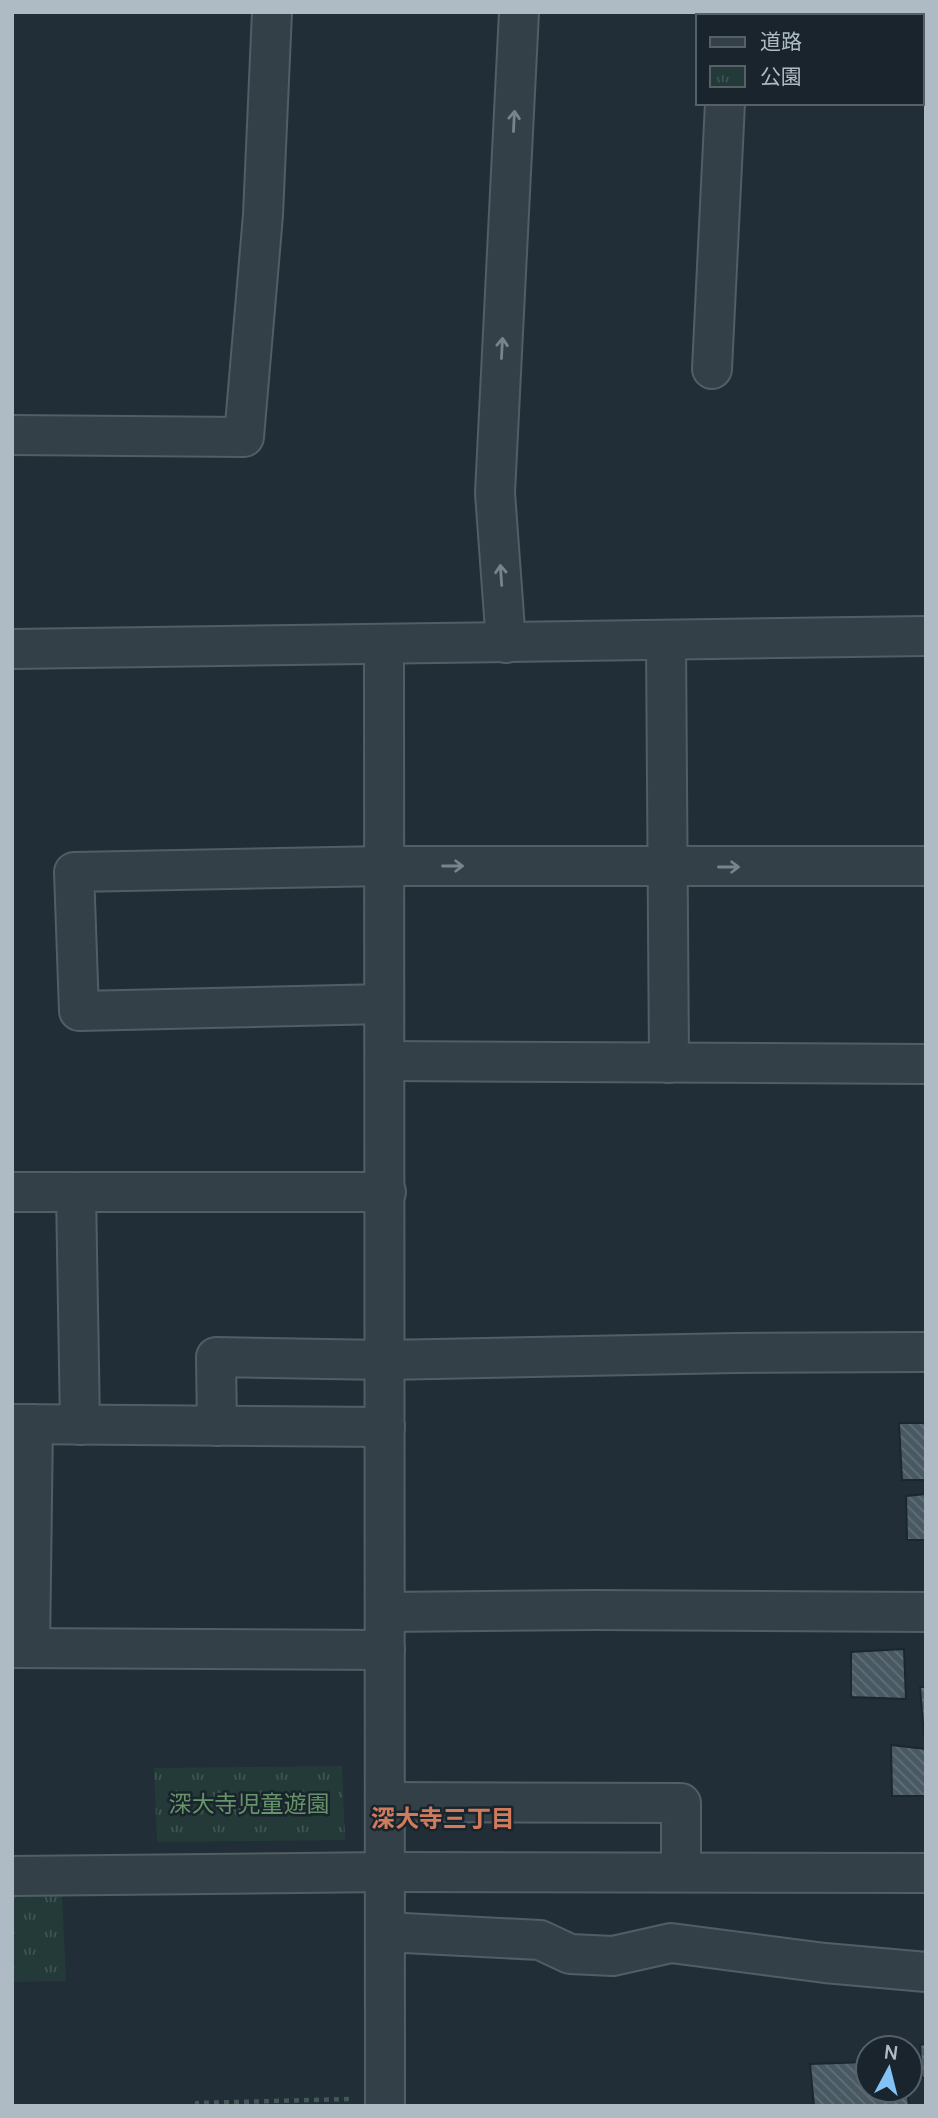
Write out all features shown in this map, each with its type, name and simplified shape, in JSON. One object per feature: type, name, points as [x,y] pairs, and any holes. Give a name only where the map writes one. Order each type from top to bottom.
[{"type":"street","points":[[12,435],[244,437],[263,215],[272,12]]},
{"type":"street","points":[[506,643],[495,493],[519,12]]},
{"type":"street","points":[[712,369],[724,105]]},
{"type":"street","points":[[12,649],[926,636]]},
{"type":"street","points":[[666,641],[669,1063]]},
{"type":"street","points":[[384,645],[385,2102]]},
{"type":"street","points":[[384,1004],[79,1011],[74,872],[384,866],[926,866]]},
{"type":"street","points":[[385,1061],[926,1064]]},
{"type":"street","points":[[12,1192],[386,1192]]},
{"type":"street","points":[[76,1192],[80,1425]]},
{"type":"street","points":[[216,1426],[216,1357],[385,1360],[926,1352]]},
{"type":"street","points":[[384,1427],[22,1424],[21,1648],[385,1650]]},
{"type":"street","points":[[385,1612],[926,1612]]},
{"type":"street","points":[[385,1802],[681,1802],[681,1872]]},
{"type":"street","points":[[12,1876],[385,1872],[926,1873]]},
{"type":"street","points":[[385,1932],[540,1940],[570,1954],[581,1955],[613,1956],[671,1943],[825,1963],[926,1972]]},
{"type":"path","points":[[197,2106],[197,2103],[385,2102]]},
{"type":"green space","name":"深大寺児童遊園","points":[[342,1766],[345,1840],[157,1842],[154,1768]]},
{"type":"green space","points":[[62,1895],[66,1981],[12,1982],[12,1896]]},
{"type":"building","points":[[899,1423],[926,1423],[926,1480],[902,1480]]},
{"type":"building","points":[[926,1494],[926,1540],[907,1540],[906,1496]]},
{"type":"building","points":[[904,1649],[906,1699],[851,1697],[851,1652]]},
{"type":"building","points":[[920,1687],[926,1687],[926,1735],[924,1735]]},
{"type":"building","points":[[891,1745],[926,1749],[926,1796],[892,1796]]},
{"type":"building","points":[[926,2044],[926,2078],[924,2078]]},
{"type":"building","points":[[854,2062],[854,2104],[909,2106],[814,2106],[810,2064]]},
{"type":"district","name":"深大寺三丁目","points":[[443,1819]]}]
